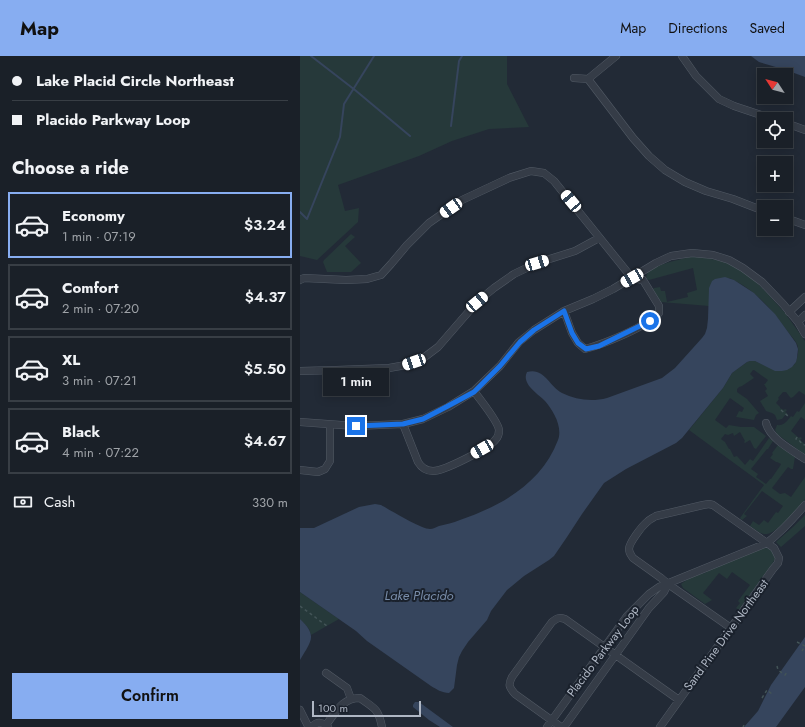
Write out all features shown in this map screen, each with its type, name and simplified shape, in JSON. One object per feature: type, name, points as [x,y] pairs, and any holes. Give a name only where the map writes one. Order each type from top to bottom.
[{"type":"street","points":[[574,78],[588,79],[616,56]]},
{"type":"street","points":[[682,56],[696,76],[719,99],[757,114]]},
{"type":"street","points":[[588,79],[633,138],[649,156],[665,170],[685,182],[706,191],[757,208]]},
{"type":"street","points":[[793,126],[805,130]]},
{"type":"street","points":[[300,280],[304,278],[346,280],[367,279],[381,275],[407,245],[429,223],[462,200],[509,178],[531,171],[544,173],[554,181],[632,278],[643,280],[659,306],[659,313],[650,321],[599,346],[586,349],[578,343],[572,333],[564,311]]},
{"type":"street","points":[[793,221],[805,225]]},
{"type":"street","points":[[300,371],[389,368],[406,365],[422,359],[438,347],[477,302],[514,274],[537,263],[575,252],[599,238]]},
{"type":"street","points":[[300,422],[356,426],[403,424],[423,419],[474,392],[500,366],[520,342],[534,330],[564,311],[613,289],[656,263],[671,256],[692,253],[713,255],[729,260],[743,268],[762,282],[798,322],[805,334]]},
{"type":"street","points":[[789,312],[805,297]]},
{"type":"street","points":[[798,322],[805,315]]},
{"type":"street","points":[[403,424],[421,467],[433,471],[464,460],[496,440],[499,433],[498,426],[474,392]]},
{"type":"street","points":[[766,423],[767,428],[773,436],[805,459]]},
{"type":"street","points":[[300,470],[318,472],[325,469],[330,461],[330,425]]},
{"type":"street","name":"Sand Pine Drive Northeast","points":[[660,727],[778,563],[779,558],[774,548],[713,505],[709,504],[656,516],[645,523],[632,542],[629,548],[630,554],[633,558],[668,584]]},
{"type":"street","name":"Placido Parkway Loop","points":[[547,727],[627,616],[649,594],[660,587],[767,543],[793,520],[805,505]]},
{"type":"street","points":[[668,584],[731,628]]},
{"type":"street","name":"Placido Parkway Loop","points":[[563,727],[650,608],[664,592],[668,584]]},
{"type":"street","points":[[563,727],[516,694],[510,688],[509,683],[556,618],[565,619],[679,700]]},
{"type":"street","points":[[326,673],[347,688],[351,699]]},
{"type":"street","points":[[300,710],[308,726],[311,727],[316,723],[320,723],[327,726],[343,703],[351,699],[360,698],[375,709],[382,727]]},
{"type":"path","points":[[781,410],[788,416]]},
{"type":"path","points":[[797,437],[796,439],[805,445]]},
{"type":"path","points":[[300,606],[327,626]]},
{"type":"path","points":[[797,642],[805,646],[802,652]]},
{"type":"path","points":[[777,666],[778,670],[785,675],[787,672]]},
{"type":"path","points":[[762,698],[767,690],[772,694]]},
{"type":"shaded area","points":[[300,56],[507,56],[507,84],[529,127],[489,129],[452,141],[419,156],[338,185],[345,211],[359,208],[358,222],[317,260],[300,256]]},
{"type":"shaded area","points":[[351,234],[355,237],[345,246],[361,263],[351,272],[327,272],[323,262],[324,260]]},
{"type":"shaded area","points":[[690,257],[723,261],[750,276],[785,313],[805,341],[805,395],[799,391],[791,398],[786,392],[783,392],[776,403],[780,408],[787,410],[785,412],[787,413],[782,419],[777,420],[775,415],[766,411],[760,401],[768,396],[765,391],[767,389],[764,384],[768,380],[753,370],[750,374],[754,378],[739,387],[737,392],[747,399],[759,413],[756,415],[754,420],[736,417],[739,411],[742,412],[744,408],[730,398],[715,420],[726,428],[729,425],[754,427],[766,436],[756,449],[750,440],[745,443],[744,442],[745,441],[740,432],[734,436],[733,433],[728,435],[725,434],[721,439],[725,442],[734,457],[737,456],[745,465],[750,459],[753,461],[769,438],[773,441],[751,469],[758,474],[756,477],[766,484],[781,464],[770,458],[778,445],[795,457],[793,469],[788,467],[772,488],[780,494],[785,493],[791,497],[805,477],[805,499],[803,503],[782,525],[771,533],[760,533],[750,526],[753,521],[759,525],[764,520],[768,523],[776,512],[778,513],[783,506],[762,491],[744,514],[747,516],[742,520],[740,518],[764,485],[689,430],[723,388],[732,373],[750,361],[755,361],[768,367],[794,365],[798,355],[798,347],[782,324],[762,300],[738,282],[729,278],[709,288],[709,306],[661,302],[653,289],[654,288],[660,287],[661,291],[665,291],[667,302],[688,297],[687,293],[697,290],[693,268],[649,280],[646,277],[648,272],[662,264]]},
{"type":"shaded area","points":[[805,403],[805,420],[801,417],[791,431],[799,438],[802,438],[800,440],[805,444],[805,455],[777,434],[775,430],[777,425],[783,424],[791,416],[793,417],[797,411],[799,412]]},
{"type":"shaded area","points":[[805,515],[805,526],[781,547],[776,542]]},
{"type":"shaded area","points":[[764,548],[772,551],[776,558],[739,610],[736,608],[740,603],[738,601],[750,585],[732,572],[727,579],[719,573],[703,593],[712,600],[705,604],[683,588],[681,584],[692,576],[705,573],[717,565]]},
{"type":"shaded area","points":[[300,592],[339,619],[311,635],[309,629],[300,619]]},
{"type":"water","points":[[751,56],[805,56],[805,77],[793,73],[793,68],[779,68],[759,62]]},
{"type":"water","name":"Lake Placido","points":[[725,277],[734,280],[754,293],[775,314],[796,343],[798,349],[796,362],[787,370],[775,371],[755,361],[747,362],[732,373],[723,388],[682,438],[676,443],[626,469],[604,483],[554,556],[524,576],[507,590],[491,611],[487,620],[468,642],[459,657],[454,688],[449,693],[442,692],[431,686],[300,592],[300,528],[314,528],[359,507],[375,504],[381,505],[420,526],[431,529],[455,522],[490,508],[505,500],[531,481],[542,469],[551,455],[559,435],[558,424],[554,414],[545,401],[528,385],[526,381],[527,372],[538,372],[562,393],[578,399],[590,400],[607,398],[662,378],[675,368],[705,334],[708,319],[709,288],[712,281]]},
{"type":"water","points":[[300,619],[309,630],[311,639],[300,660]]},
{"type":"water","points":[[805,637],[805,687],[776,727],[744,727],[758,711],[771,685]]},
{"type":"water","points":[[415,702],[419,702],[453,727],[440,727],[429,720],[413,707]]},
{"type":"waterway","points":[[311,56],[355,90],[410,136]]},
{"type":"waterway","points":[[300,212],[307,219],[340,137],[344,104],[374,56]]},
{"type":"waterway","points":[[451,126],[459,61],[462,56]]},
{"type":"route","points":[[356,426],[403,424],[423,419],[474,392],[500,366],[520,342],[534,330],[564,311],[572,333],[578,343],[586,349],[599,346],[650,321]]}]
